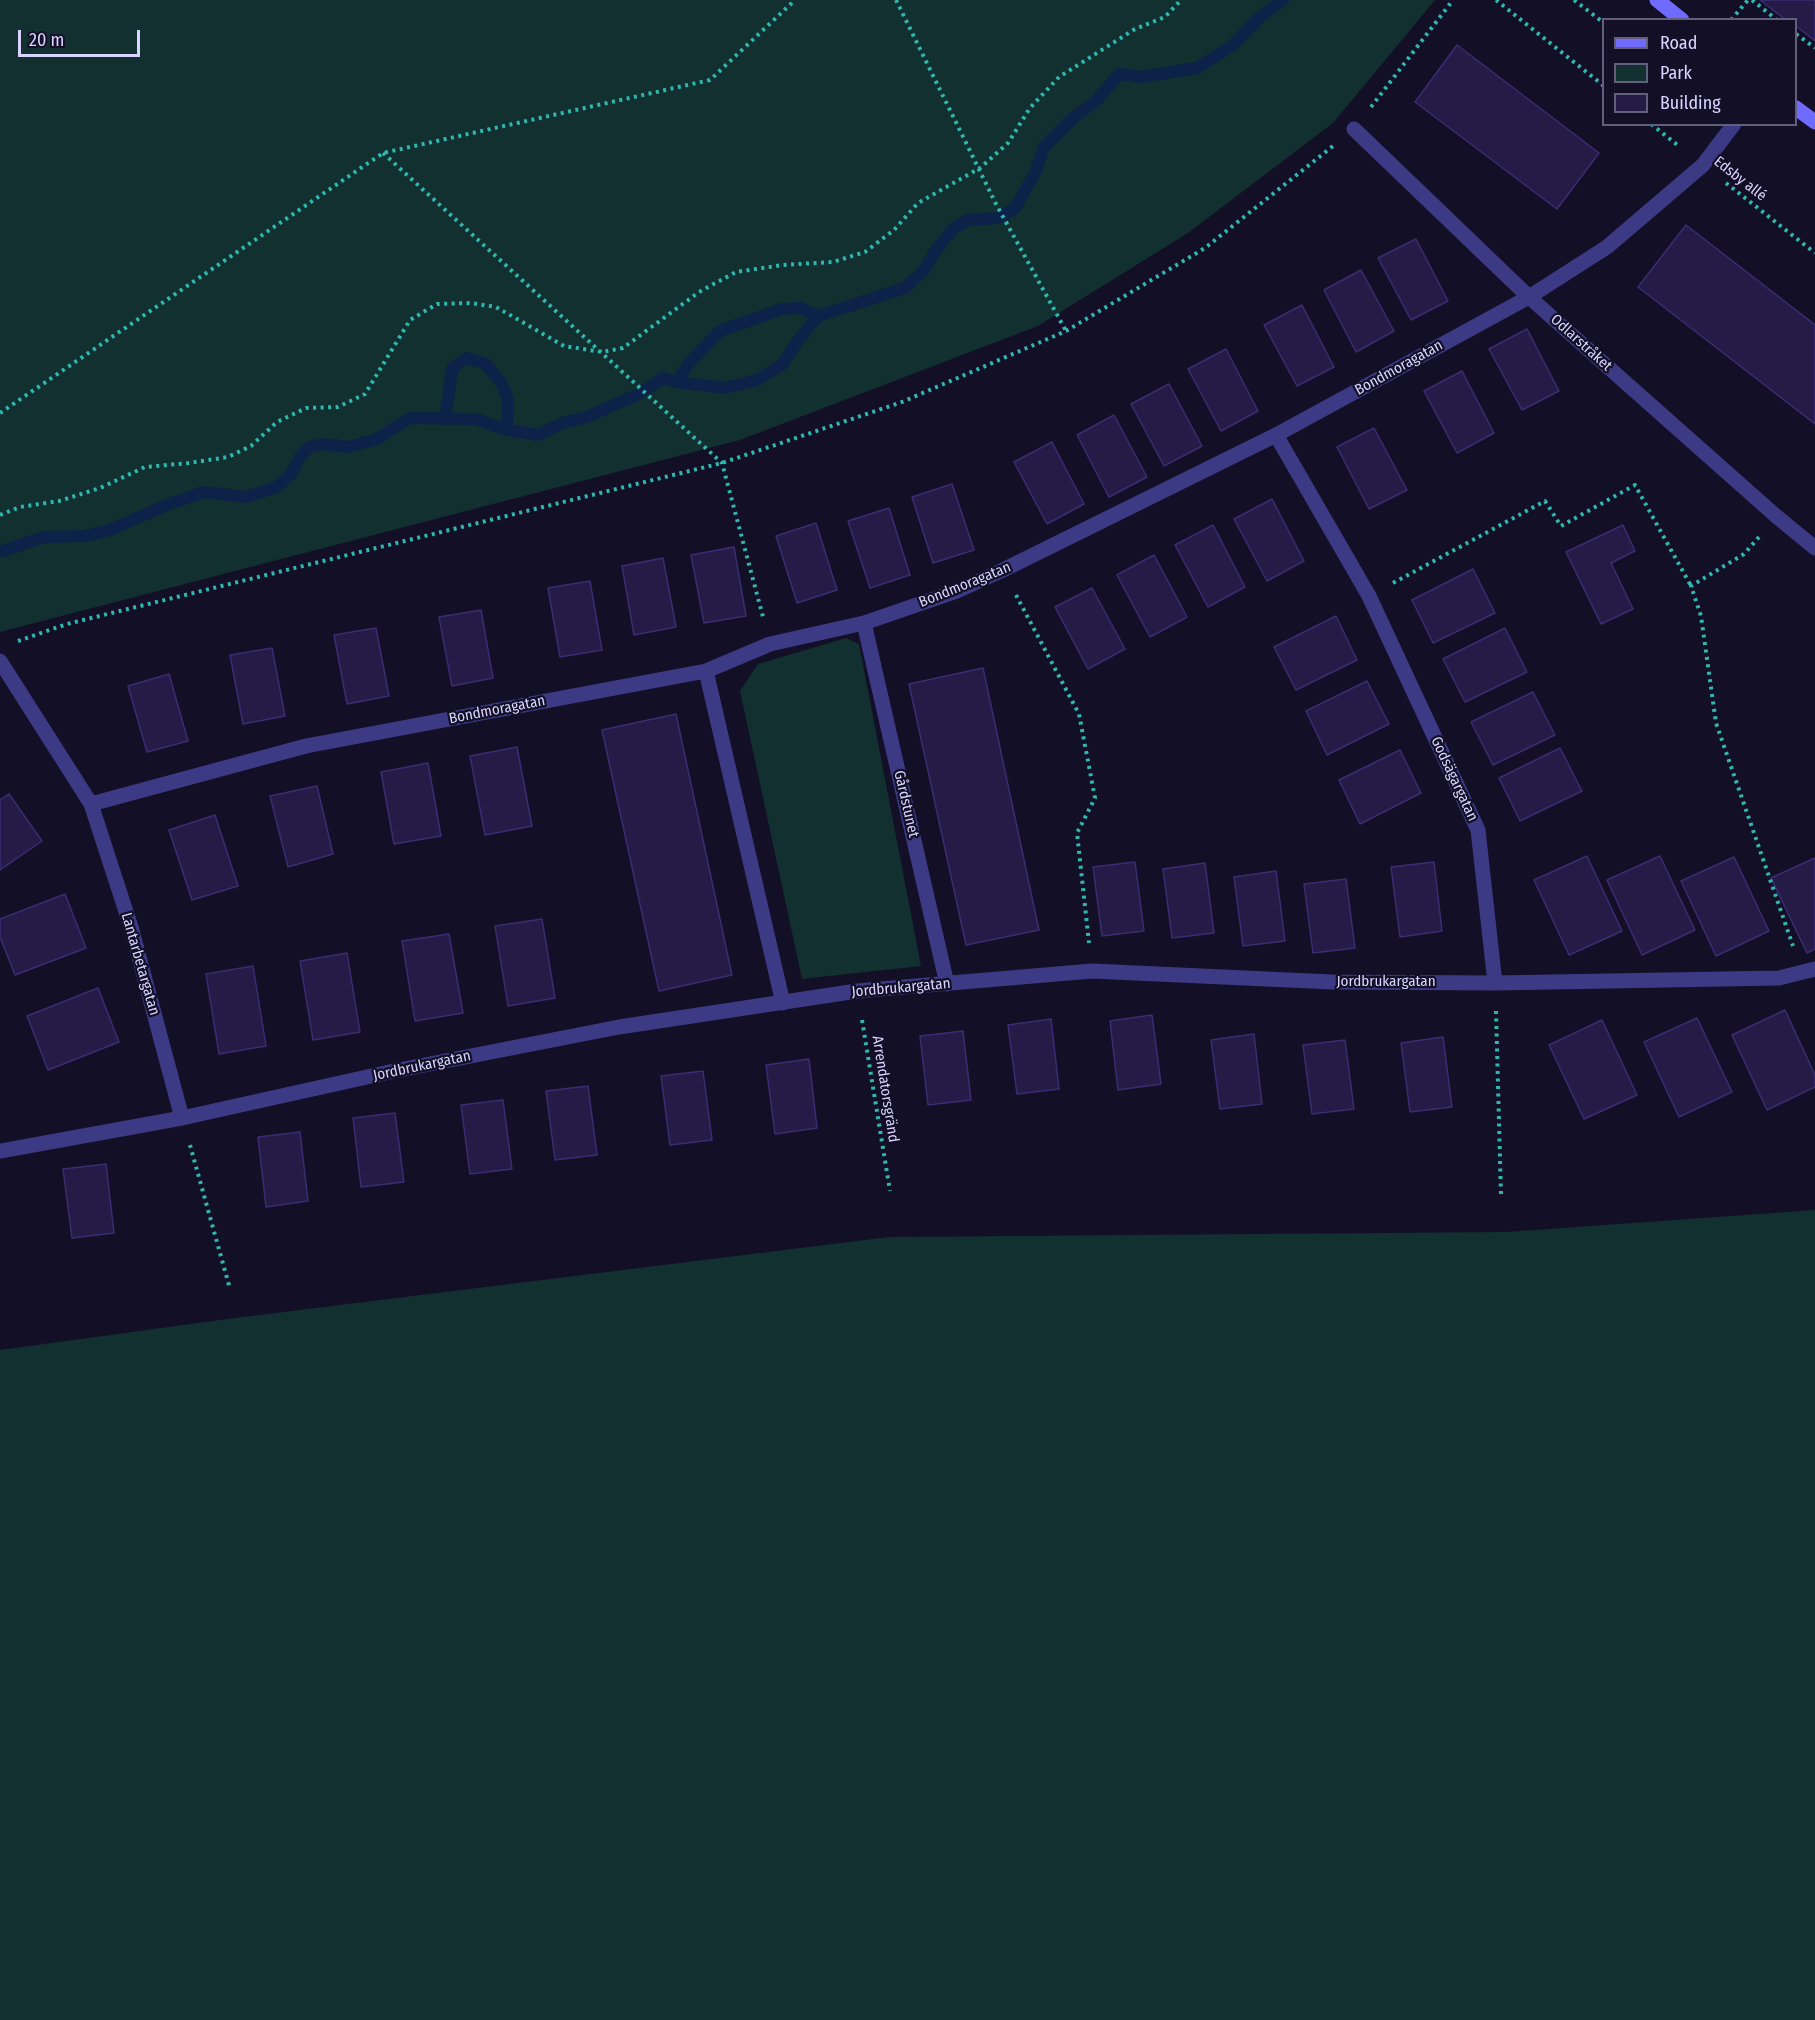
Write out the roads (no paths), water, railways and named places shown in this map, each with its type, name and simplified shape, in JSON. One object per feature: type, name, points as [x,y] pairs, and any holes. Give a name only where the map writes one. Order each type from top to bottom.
[{"type":"main road","points":[[1657,0],[1680,18]]},
{"type":"main road","points":[[1797,109],[1815,122]]},
{"type":"street","name":"Bondmoragatan","points":[[91,804],[306,746],[706,671],[770,644],[864,623],[957,591],[1276,435],[1529,297],[1607,247],[1703,165],[1732,126]]},
{"type":"street","name":"Odlarstråket","points":[[1354,129],[1529,297],[1815,548]]},
{"type":"street","name":"Godsägargatan","points":[[1276,435],[1369,596],[1478,830],[1495,983]]},
{"type":"street","name":"Gårdstunet","points":[[864,623],[947,984]]},
{"type":"street","name":"Lantarbetargatan","points":[[0,661],[91,804],[131,927],[182,1118]]},
{"type":"street","points":[[706,671],[783,1003]]},
{"type":"street","name":"Jordbrukargatan","points":[[0,1151],[182,1118],[394,1071],[608,1029],[857,991],[1092,971],[1332,982],[1495,983],[1779,978],[1808,970]]},
{"type":"waterway","points":[[3,551],[43,537],[86,536],[110,530],[164,506],[204,492],[246,497],[277,487],[292,473],[300,457],[309,447],[322,444],[348,447],[377,439],[410,418],[476,419],[507,430],[538,435],[637,395],[663,378],[725,388],[757,380],[783,364],[796,343],[818,316],[905,288],[924,270],[936,250],[954,228],[968,220],[998,218],[1015,208],[1035,173],[1044,147],[1074,117],[1096,101],[1119,74],[1140,77],[1197,68],[1233,45],[1260,17],[1283,0]]},
{"type":"waterway","points":[[677,382],[689,363],[720,331],[782,309],[800,308],[818,316]]},
{"type":"waterway","points":[[444,419],[452,368],[467,358],[486,364],[502,384],[508,399],[507,430]]}]
